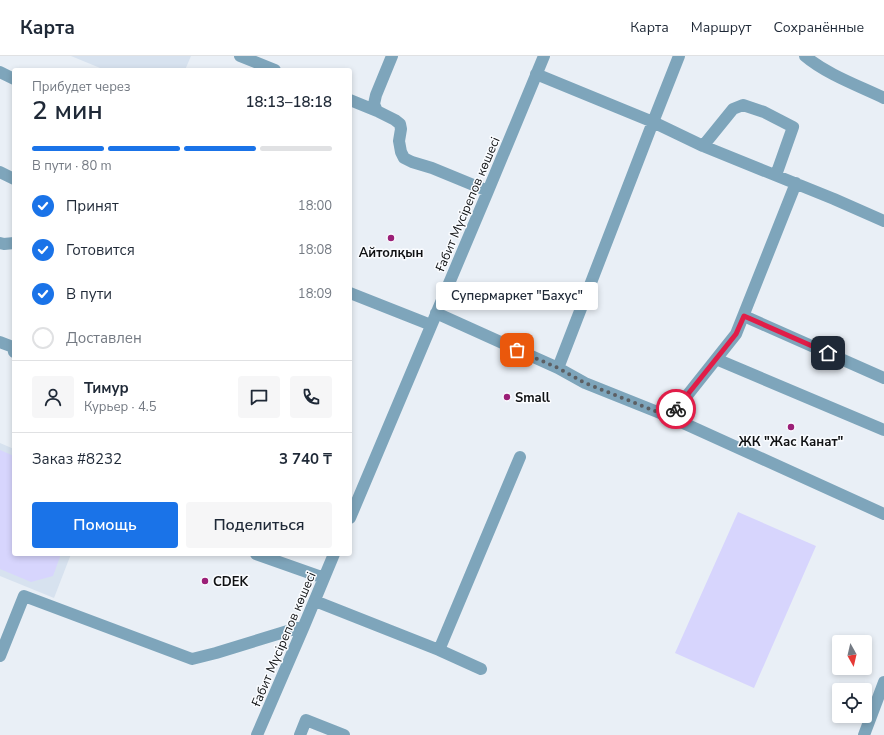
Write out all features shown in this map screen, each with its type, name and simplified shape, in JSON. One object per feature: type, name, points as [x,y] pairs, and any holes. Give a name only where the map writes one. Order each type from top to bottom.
[{"type":"street","points":[[240,56],[270,68]]},
{"type":"street","points":[[377,111],[374,104],[376,95],[392,56]]},
{"type":"street","name":"Ғабит Мүсірепов көшесі","points":[[352,510],[434,319],[544,56]]},
{"type":"street","points":[[558,368],[679,56]]},
{"type":"street","points":[[806,56],[813,63],[884,98]]},
{"type":"street","points":[[0,72],[12,78]]},
{"type":"street","points":[[536,74],[653,122],[703,146],[796,183],[884,221]]},
{"type":"street","points":[[352,101],[377,111],[400,124],[401,152],[404,158],[488,191]]},
{"type":"street","points":[[703,146],[733,109],[744,105],[764,112],[793,127],[776,175]]},
{"type":"street","points":[[0,172],[12,178]]},
{"type":"street","points":[[670,417],[736,334],[796,183]]},
{"type":"street","points":[[0,242],[4,244],[12,243]]},
{"type":"street","points":[[352,295],[434,319],[558,368],[585,383],[670,417],[884,514]]},
{"type":"street","points":[[744,316],[884,378]]},
{"type":"street","points":[[0,342],[12,347]]},
{"type":"street","points":[[716,359],[884,430]]},
{"type":"street","points":[[439,650],[520,457]]},
{"type":"street","points":[[262,556],[324,578]]},
{"type":"street","name":"Ғабит Мүсірепов көшесі","points":[[257,735],[333,556]]},
{"type":"street","points":[[0,656],[24,596],[192,659],[304,626]]},
{"type":"street","points":[[315,601],[439,650],[481,669]]},
{"type":"street","points":[[864,735],[884,682]]},
{"type":"street","points":[[300,735],[306,720],[344,735]]},
{"type":"shaded area","points":[[71,56],[191,56],[186,68],[100,68]]},
{"type":"shaded area","points":[[0,443],[12,448],[12,556],[70,556],[54,598],[0,576]]},
{"type":"shaded area","points":[[0,450],[12,455],[12,556],[60,556],[53,576],[31,582],[0,569]]},
{"type":"shaded area","points":[[738,512],[816,546],[754,688],[675,653]]},
{"type":"way so far","points":[[517,350],[558,368],[585,383],[670,417],[676,409]]},
{"type":"place","name":"Айтолқын","points":[[391,238]]},
{"type":"place","name":"Супермаркет \"Бахус\"","points":[[517,350]]},
{"type":"place","name":"Small","points":[[507,397]]},
{"type":"place","name":"ЖК \"Жас Канат\"","points":[[791,427]]},
{"type":"place","name":"CDEK","points":[[205,581]]},
{"type":"route","points":[[676,409],[736,334],[744,316],[828,353]]}]
